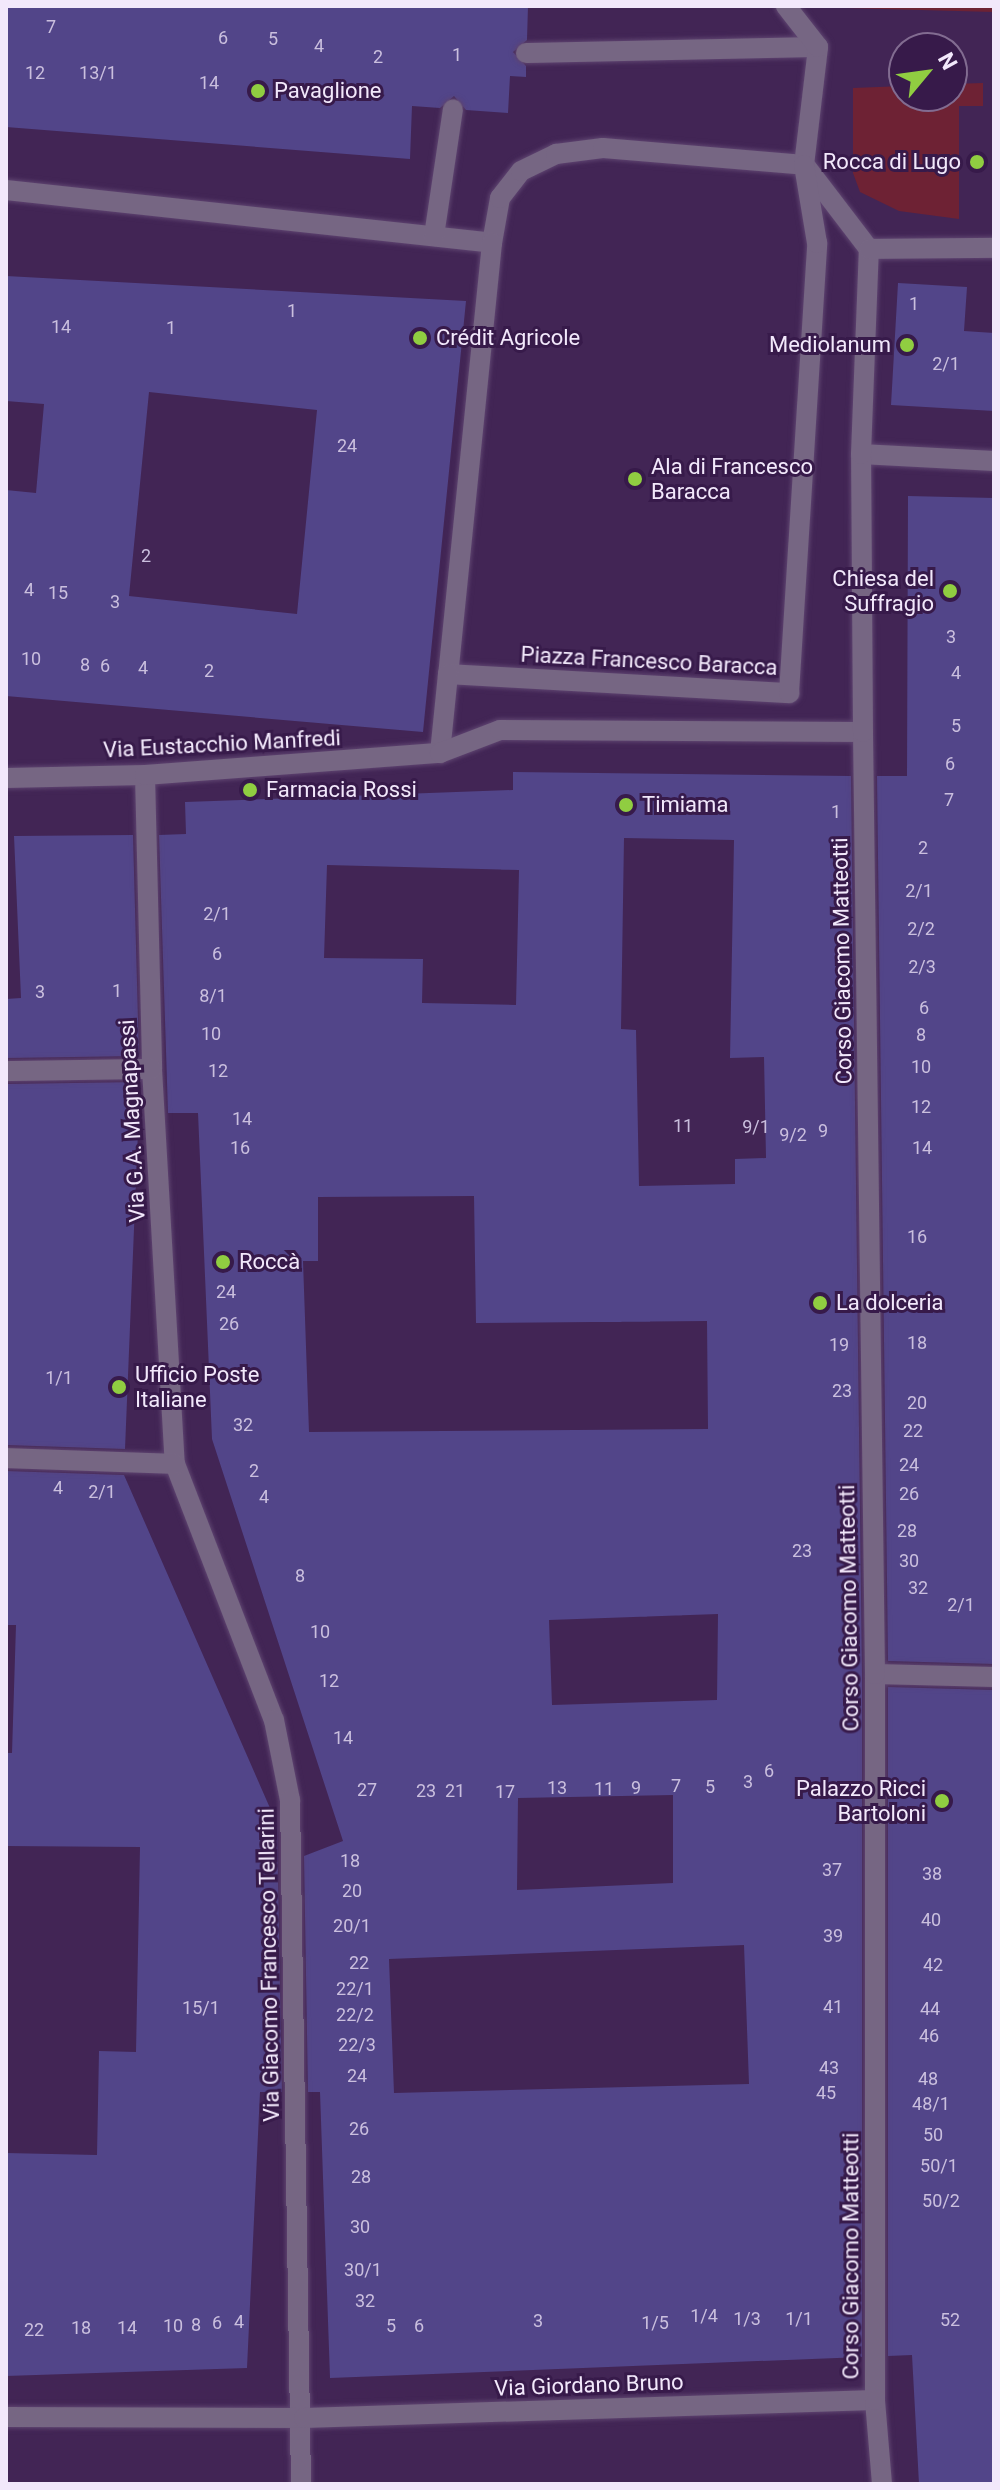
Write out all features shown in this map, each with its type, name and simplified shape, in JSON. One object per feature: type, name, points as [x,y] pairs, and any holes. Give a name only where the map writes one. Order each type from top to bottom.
[{"type":"street","points":[[786,6],[818,47],[804,165],[869,249],[861,454],[863,732],[500,730],[440,753],[492,243],[500,198],[521,171],[556,154],[603,148],[804,165]]},
{"type":"street","points":[[526,53],[818,47]]},
{"type":"street","points":[[434,236],[453,109]]},
{"type":"street","name":"Piazza Francesco Baracca","points":[[448,674],[789,693],[817,243],[804,165]]},
{"type":"street","points":[[6,190],[492,243]]},
{"type":"street","points":[[869,249],[994,248]]},
{"type":"street","points":[[861,454],[994,461]]},
{"type":"street","name":"Corso Giacomo Matteotti","points":[[863,732],[875,1674],[875,2400],[882,2484]]},
{"type":"street","name":"Via Eustacchio Manfredi","points":[[6,778],[145,775],[440,753]]},
{"type":"street","name":"Via G.A. Magnapassi","points":[[145,775],[152,1069],[175,1464]]},
{"type":"street","points":[[6,1071],[152,1069]]},
{"type":"street","points":[[6,1458],[175,1464]]},
{"type":"street","name":"Via Giacomo Francesco Tellarini","points":[[175,1464],[274,1720],[290,1800],[304,2418],[301,2484]]},
{"type":"street","points":[[875,1674],[994,1677]]},
{"type":"street","name":"Via Giordano Bruno","points":[[6,2417],[304,2418],[875,2400]]},
{"type":"shaded area","points":[[842,6],[994,6],[994,12],[846,8]]},
{"type":"shaded area","points":[[968,83],[983,83],[983,106],[968,106]]},
{"type":"shaded area","points":[[888,87],[888,112],[959,112],[959,219],[899,211],[860,192],[853,173],[853,88]]},
{"type":"building","name":"Pavaglione","points":[[6,6],[528,6],[527,40],[513,52],[526,66],[526,77],[510,76],[508,113],[466,110],[454,96],[440,108],[412,106],[410,159],[6,127]]},
{"type":"building","points":[[6,276],[466,301],[423,732],[6,696],[6,490],[36,493],[44,404],[6,401]],"holes":[[[149,392],[317,410],[297,614],[129,596]]]},
{"type":"building","points":[[898,283],[967,287],[964,331],[994,333],[994,411],[891,405]]},
{"type":"building","points":[[908,496],[994,498],[994,1664],[888,1661],[877,776],[907,776]]},
{"type":"building","points":[[513,772],[851,776],[862,1674],[862,2357],[330,2378],[320,2092],[308,2092],[304,1856],[343,1841],[212,1439],[198,1113],[168,1113],[159,835],[186,834],[185,802],[513,790]],"holes":[[[624,838],[734,840],[730,1058],[764,1057],[766,1158],[735,1159],[735,1184],[639,1186],[636,1030],[621,1029]],[[327,865],[519,870],[516,1005],[422,1003],[423,959],[324,958]],[[474,1196],[476,1323],[707,1321],[708,1429],[309,1432],[303,1261],[318,1261],[318,1197]],[[718,1614],[717,1700],[552,1705],[549,1620]],[[673,1795],[673,1883],[517,1890],[518,1798]],[[744,1945],[749,2084],[394,2093],[389,1959]]]},
{"type":"building","points":[[133,835],[139,1056],[6,1058],[6,999],[21,998],[14,836]]},
{"type":"building","points":[[140,1082],[125,1449],[6,1445],[6,1084]]},
{"type":"building","points":[[6,1471],[124,1475],[277,1824],[282,2092],[260,2092],[247,2368],[6,2376],[6,2153],[97,2155],[99,2051],[136,2052],[140,1847],[6,1846],[6,1753],[12,1753],[16,1625],[6,1625]]},
{"type":"building","points":[[888,1687],[994,1690],[994,2484],[919,2484],[912,2355],[888,2356]]},
{"type":"place","name":"Pavaglione","points":[[258,91]]},
{"type":"place","name":"Rocca di Lugo","points":[[977,162]]},
{"type":"place","name":"Crédit Agricole","points":[[420,338]]},
{"type":"place","name":"Mediolanum","points":[[907,345]]},
{"type":"place","name":"Ala di Francesco Baracca","points":[[635,479]]},
{"type":"place","name":"Chiesa del Suffragio","points":[[950,591]]},
{"type":"place","name":"Farmacia Rossi","points":[[250,790]]},
{"type":"place","name":"Timiama","points":[[626,805]]},
{"type":"place","name":"Roccà","points":[[223,1262]]},
{"type":"place","name":"La dolceria","points":[[820,1303]]},
{"type":"place","name":"Ufficio Poste Italiane","points":[[119,1387]]},
{"type":"place","name":"Palazzo Ricci Bartoloni","points":[[942,1801]]}]
